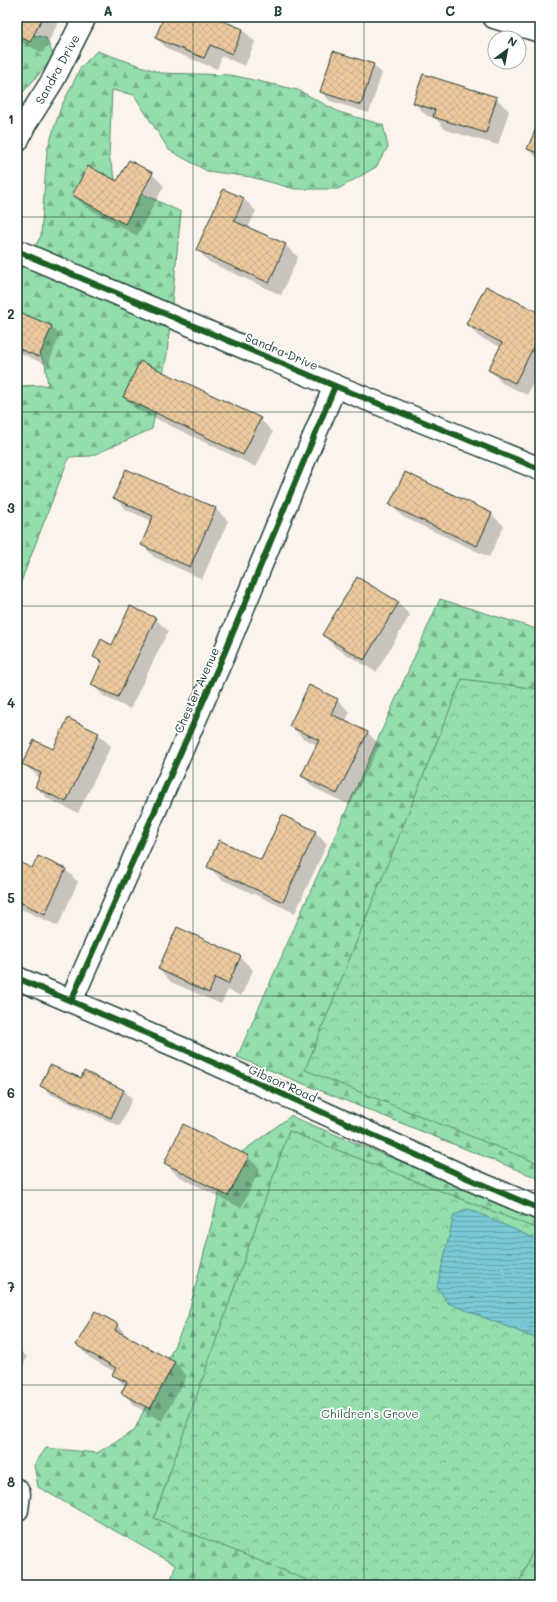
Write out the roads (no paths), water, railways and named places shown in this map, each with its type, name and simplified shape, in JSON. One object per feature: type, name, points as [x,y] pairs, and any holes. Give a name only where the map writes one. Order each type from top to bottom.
[{"type":"street","name":"Sandra Drive","points":[[17,141],[25,124],[53,80],[85,17]]},
{"type":"street","points":[[494,17],[540,31]]},
{"type":"street","name":"Sandra Drive","points":[[17,251],[335,386],[540,469]]},
{"type":"street","name":"Chester Avenue","points":[[71,1001],[224,654],[335,386]]},
{"type":"street","name":"Gibson Road","points":[[17,978],[190,1052],[467,1178],[540,1209]]},
{"type":"water","points":[[469,1209],[540,1241],[540,1340],[448,1303],[437,1287],[454,1215]]},
{"type":"park label","name":"Children's Grove","points":[[370,1413]]}]
